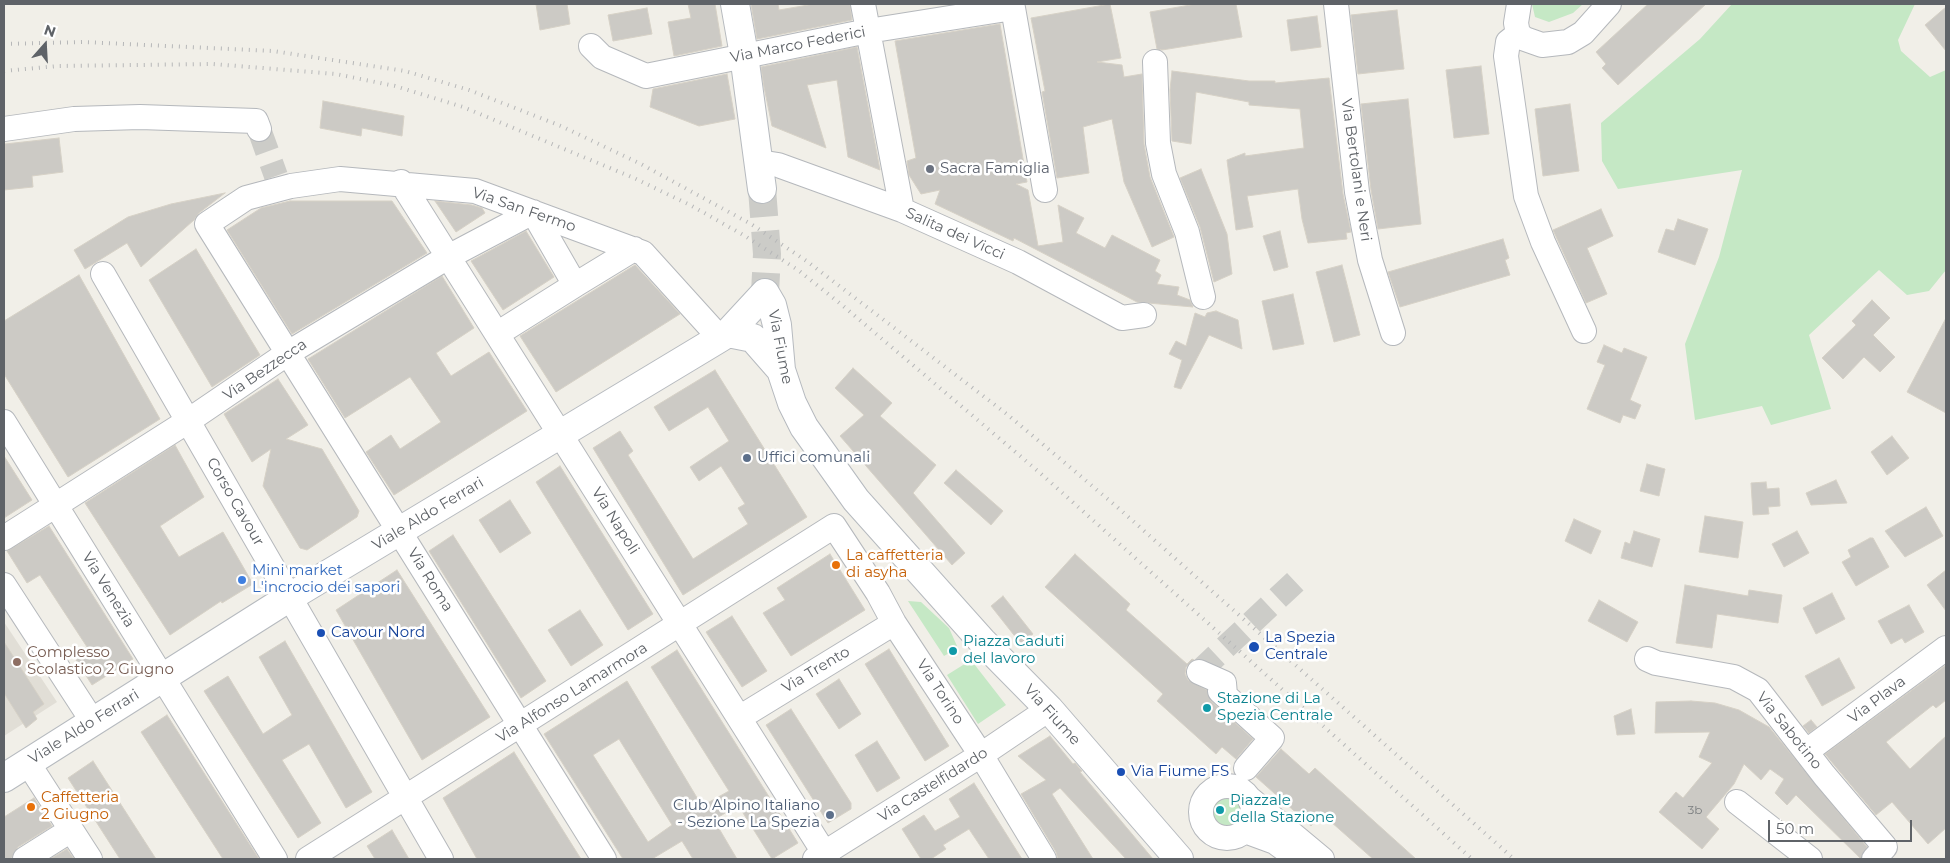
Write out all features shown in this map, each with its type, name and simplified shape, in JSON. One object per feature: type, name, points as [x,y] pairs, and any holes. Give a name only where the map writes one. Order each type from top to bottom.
[{"type":"main road","points":[[735,4],[744,55],[762,189]]},
{"type":"main road","name":"Viale Aldo Ferrari","points":[[4,778],[290,597],[724,335],[765,293]]},
{"type":"main road","name":"Via Fiume","points":[[765,293],[772,306],[777,325],[781,370],[792,403],[804,426],[856,500],[982,641],[1049,708],[1179,859]]},
{"type":"main road","points":[[724,335],[753,338],[781,370]]},
{"type":"street","points":[[863,4],[902,210]]},
{"type":"street","name":"Via Bertolani e Neri","points":[[1336,4],[1357,192],[1370,260],[1393,333]]},
{"type":"street","points":[[1519,4],[1516,23],[1518,34],[1525,39],[1542,45],[1568,42],[1582,33],[1609,4]]},
{"type":"street","name":"Via Marco Federici","points":[[591,46],[602,57],[646,76],[868,31],[1014,8],[1045,190]]},
{"type":"street","points":[[1518,34],[1508,42],[1506,56],[1526,196],[1543,242],[1584,330]]},
{"type":"street","points":[[1155,62],[1158,143],[1164,174],[1186,232],[1203,297]]},
{"type":"street","points":[[4,129],[74,120],[140,117],[256,121],[259,129]]},
{"type":"street","name":"Salita dei Vicci","points":[[758,162],[778,165],[902,210],[1018,262],[1122,318],[1144,315]]},
{"type":"street","name":"Via San Fermo","points":[[208,224],[246,198],[278,182],[340,178],[401,182],[475,191],[643,253],[724,335]]},
{"type":"street","name":"Via Napoli","points":[[401,182],[739,718],[822,857]]},
{"type":"street","points":[[533,212],[575,285]]},
{"type":"street","name":"Via Bezzecca","points":[[4,538],[188,421],[288,353],[448,256],[533,212]]},
{"type":"street","name":"Via Roma","points":[[208,224],[604,859]]},
{"type":"street","points":[[497,334],[634,250]]},
{"type":"street","name":"Corso Cavour","points":[[104,274],[441,859]]},
{"type":"street","name":"Via Venezia","points":[[4,422],[275,859]]},
{"type":"street","name":"Via Alfonso Lamarmora","points":[[308,859],[521,726],[834,526]]},
{"type":"street","name":"Via Torino","points":[[834,526],[878,593],[894,623],[981,755],[1044,859]]},
{"type":"street","points":[[4,569],[74,678],[76,695]]},
{"type":"street","points":[[4,585],[93,722]]},
{"type":"street","name":"Via Trento","points":[[739,718],[894,623]]},
{"type":"street","name":"Via Plava","points":[[1807,751],[1946,648]]},
{"type":"street","name":"Via Sabotino","points":[[1648,659],[1656,663],[1734,677],[1747,682],[1758,690],[1885,847],[1874,859]]},
{"type":"street","points":[[1199,672],[1224,683],[1222,693],[1272,738],[1246,768]]},
{"type":"street","name":"Via Castelfidardo","points":[[822,857],[981,755],[1049,708]]},
{"type":"street","points":[[28,762],[90,859]]},
{"type":"street","points":[[1250,799],[1253,815],[1245,831],[1238,836],[1221,837],[1207,828],[1201,813],[1205,796],[1219,786],[1237,787],[1322,859]]},
{"type":"street","points":[[1737,802],[1810,859]]},
{"type":"street","points":[[25,859],[71,830]]},
{"type":"street","points":[[1245,831],[1275,842],[1298,859]]},
{"type":"shaded area","name":"Complesso Scolastico 2 Giugno","points":[[4,622],[57,702],[4,736]]},
{"type":"green space","points":[[1532,4],[1583,4],[1573,13],[1549,22],[1535,17]]},
{"type":"green space","points":[[1732,4],[1915,4],[1898,40],[1901,51],[1930,77],[1946,70],[1946,270],[1929,291],[1907,295],[1879,270],[1809,335],[1831,409],[1771,425],[1762,406],[1695,420],[1685,344],[1719,257],[1742,170],[1618,189],[1602,161],[1601,123],[1700,39]]},
{"type":"green space","points":[[908,601],[921,602],[949,628],[957,646],[951,652],[944,656]]},
{"type":"green space","points":[[971,660],[1006,705],[978,724],[947,675]]},
{"type":"green space","points":[[1227,795],[1234,796],[1239,800],[1243,805],[1243,819],[1239,824],[1234,828],[1227,829],[1220,828],[1215,824],[1211,819],[1210,812],[1211,805],[1215,800],[1220,796]]},
{"type":"building","points":[[536,4],[567,4],[570,24],[540,30]]},
{"type":"building","points":[[688,4],[715,4],[722,46],[674,56],[668,22],[691,18]]},
{"type":"building","points":[[751,4],[778,4],[779,10],[814,4],[850,4],[852,20],[757,39]]},
{"type":"building","points":[[1110,4],[1121,58],[1097,62],[1122,65],[1124,77],[1142,74],[1144,144],[1150,177],[1174,237],[1152,247],[1124,182],[1112,119],[1083,127],[1089,173],[1057,178],[1042,92],[1045,91],[1031,18]]},
{"type":"building","points":[[1196,4],[1236,4],[1242,37],[1162,50],[1157,49],[1150,12]]},
{"type":"building","points":[[1648,4],[1706,4],[1618,85],[1602,68],[1606,64],[1596,52]]},
{"type":"building","points":[[1946,7],[1946,51],[1925,25]]},
{"type":"building","points":[[647,8],[652,34],[613,41],[608,15]]},
{"type":"building","points":[[1397,10],[1404,69],[1358,74],[1351,15]]},
{"type":"building","points":[[1317,16],[1321,47],[1291,51],[1287,20]]},
{"type":"building","points":[[1000,24],[1027,182],[1016,184],[1028,190],[1038,246],[1063,242],[1058,205],[1084,218],[1076,233],[1105,248],[1112,235],[1160,260],[1155,271],[1161,275],[1157,284],[1179,287],[1177,295],[1190,300],[1193,307],[1137,302],[1014,238],[1013,241],[935,204],[940,190],[921,194],[909,175],[907,161],[916,158],[895,41]]},
{"type":"building","points":[[857,47],[880,170],[848,157],[837,80],[807,85],[826,148],[772,126],[764,87],[761,67]]},
{"type":"building","points":[[1481,66],[1489,134],[1454,138],[1446,70]]},
{"type":"building","points":[[1172,71],[1249,81],[1275,81],[1275,83],[1329,78],[1343,194],[1351,232],[1346,233],[1347,239],[1308,243],[1302,219],[1298,189],[1247,196],[1253,227],[1236,230],[1227,160],[1245,153],[1245,156],[1304,148],[1300,109],[1249,105],[1249,102],[1196,92],[1191,144],[1172,141],[1170,90]]},
{"type":"building","points":[[727,74],[735,119],[699,126],[650,107],[653,89]]},
{"type":"building","points":[[1408,99],[1421,224],[1378,229],[1371,190],[1361,104]]},
{"type":"building","points":[[323,101],[404,116],[402,136],[362,128],[361,136],[320,128]]},
{"type":"building","points":[[1570,104],[1579,171],[1543,176],[1535,109]]},
{"type":"building","points":[[59,138],[63,172],[32,176],[33,187],[4,190],[5,144]]},
{"type":"building","points":[[1201,169],[1227,234],[1232,274],[1214,282],[1200,227],[1180,178]]},
{"type":"building","points":[[225,193],[199,213],[194,220],[141,267],[127,243],[85,269],[74,250],[128,217],[171,204]]},
{"type":"building","points":[[290,201],[392,201],[427,253],[292,334],[227,230],[261,208]]},
{"type":"building","points":[[435,201],[472,205],[482,208],[485,213],[456,232]]},
{"type":"building","points":[[1601,209],[1613,236],[1587,248],[1607,294],[1586,303],[1553,230]]},
{"type":"building","points":[[1678,219],[1708,229],[1695,265],[1658,252],[1666,229],[1674,231]]},
{"type":"building","points":[[526,231],[554,277],[503,310],[471,261]]},
{"type":"building","points":[[1280,231],[1288,267],[1274,271],[1263,236]]},
{"type":"building","points":[[1503,239],[1509,258],[1505,260],[1510,275],[1400,307],[1388,272]]},
{"type":"building","points":[[196,249],[260,355],[212,387],[149,280]]},
{"type":"building","points":[[635,265],[680,314],[556,392],[520,336]]},
{"type":"building","points":[[1342,265],[1360,335],[1334,342],[1316,272]]},
{"type":"building","points":[[79,275],[160,419],[68,477],[4,374],[4,321]]},
{"type":"building","points":[[442,276],[474,328],[436,353],[451,376],[489,352],[527,411],[394,495],[366,452],[391,435],[400,449],[441,422],[410,377],[345,418],[308,359]]},
{"type":"building","points":[[1293,294],[1304,344],[1273,350],[1262,301]]},
{"type":"building","points":[[1872,300],[1890,318],[1873,335],[1895,357],[1880,372],[1864,357],[1843,379],[1822,358],[1856,325],[1852,321]]},
{"type":"building","points":[[1216,311],[1238,320],[1242,349],[1209,335],[1181,389],[1174,387],[1182,360],[1169,354],[1176,341],[1186,346],[1195,313],[1205,317],[1207,313]]},
{"type":"building","points":[[1946,318],[1946,413],[1907,392]]},
{"type":"building","points":[[1604,345],[1622,353],[1624,348],[1647,357],[1630,400],[1641,405],[1635,419],[1623,415],[1620,423],[1587,409],[1605,365],[1597,362]]},
{"type":"building","points":[[853,368],[892,403],[880,416],[936,465],[913,493],[965,553],[952,565],[840,436],[864,415],[835,388]]},
{"type":"building","points":[[715,370],[807,517],[683,595],[593,448],[620,431],[633,451],[628,455],[693,559],[748,524],[738,508],[745,504],[721,466],[699,481],[690,467],[729,441],[708,407],[669,431],[654,407]]},
{"type":"building","points":[[278,379],[308,425],[286,439],[322,449],[359,511],[357,517],[307,550],[300,548],[263,486],[271,449],[252,462],[224,414]]},
{"type":"building","points":[[1892,436],[1909,458],[1887,475],[1871,452]]},
{"type":"building","points":[[175,445],[204,497],[160,526],[179,557],[223,532],[253,584],[222,603],[221,601],[170,635],[85,503]]},
{"type":"building","points":[[4,456],[32,500],[4,518]]},
{"type":"building","points":[[1647,464],[1665,469],[1659,496],[1640,491]]},
{"type":"building","points":[[560,466],[653,614],[628,630],[536,482]]},
{"type":"building","points":[[956,470],[1003,511],[991,525],[944,483]]},
{"type":"building","points":[[1836,480],[1847,503],[1811,505],[1806,493]]},
{"type":"building","points":[[1766,482],[1767,489],[1779,488],[1780,506],[1768,507],[1769,514],[1753,515],[1751,483]]},
{"type":"building","points":[[510,500],[531,533],[500,553],[479,520]]},
{"type":"building","points":[[1926,507],[1943,536],[1905,557],[1885,531]]},
{"type":"building","points":[[1705,516],[1743,522],[1738,558],[1699,552]]},
{"type":"building","points":[[1574,519],[1601,531],[1591,554],[1565,541]]},
{"type":"building","points":[[49,526],[133,659],[92,685],[76,660],[89,650],[40,575],[27,583],[7,551]]},
{"type":"building","points":[[1634,531],[1660,539],[1652,567],[1621,558],[1625,542],[1630,544]]},
{"type":"building","points":[[1797,531],[1809,553],[1784,567],[1772,544]]},
{"type":"building","points":[[453,535],[546,681],[521,698],[429,551]]},
{"type":"building","points":[[1873,538],[1889,567],[1856,586],[1842,562],[1851,557],[1848,550]]},
{"type":"building","points":[[830,554],[865,610],[791,656],[763,613],[785,600],[777,588]]},
{"type":"building","name":"Stazione di La Spezia Centrale","points":[[1075,554],[1130,604],[1126,610],[1187,664],[1192,659],[1194,660],[1186,667],[1185,674],[1188,680],[1207,690],[1211,701],[1253,739],[1236,759],[1222,747],[1216,754],[1157,701],[1163,694],[1045,587]]},
{"type":"building","points":[[397,570],[490,717],[422,760],[336,610]]},
{"type":"building","points":[[1946,570],[1946,611],[1927,585]]},
{"type":"building","points":[[1685,585],[1748,596],[1749,590],[1782,595],[1778,623],[1717,614],[1712,648],[1676,643]]},
{"type":"building","points":[[1832,593],[1845,619],[1816,634],[1803,608]]},
{"type":"building","points":[[1003,596],[1033,634],[1021,644],[991,606]]},
{"type":"building","points":[[1599,600],[1638,622],[1627,642],[1588,621]]},
{"type":"building","points":[[1909,605],[1924,632],[1905,643],[1902,638],[1891,644],[1878,621]]},
{"type":"building","points":[[580,610],[603,645],[571,666],[548,630]]},
{"type":"building","points":[[732,616],[767,671],[742,687],[706,632]]},
{"type":"building","points":[[285,641],[372,792],[346,808],[309,744],[282,760],[321,823],[298,838],[204,691],[228,676],[263,734],[292,715],[259,657]]},
{"type":"building","points":[[4,642],[44,704],[33,712],[37,719],[26,728],[4,693]]},
{"type":"building","points":[[889,649],[949,746],[925,761],[865,664]]},
{"type":"building","points":[[677,650],[798,843],[772,859],[738,805],[714,820],[737,859],[693,859],[682,841],[652,859],[623,859],[544,734],[627,681],[702,806],[729,791],[651,667]],"holes":[[[619,739],[672,825],[648,842],[593,755]]]},
{"type":"building","points":[[1839,658],[1855,688],[1822,706],[1805,676]]},
{"type":"building","points":[[1946,665],[1946,700],[1936,708],[1933,705],[1886,742],[1910,769],[1946,736],[1946,828],[1928,844],[1892,802],[1876,815],[1825,754]]},
{"type":"building","points":[[839,679],[861,714],[839,729],[816,694]]},
{"type":"building","points":[[1691,701],[1715,703],[1739,710],[1769,727],[1867,847],[1861,859],[1796,795],[1787,805],[1775,793],[1784,779],[1770,769],[1761,780],[1744,764],[1734,784],[1706,817],[1719,829],[1702,849],[1659,812],[1676,792],[1683,798],[1712,763],[1699,757],[1710,732],[1655,733],[1656,702]]},
{"type":"building","points":[[791,709],[851,803],[851,809],[828,823],[766,725]]},
{"type":"building","points":[[1631,709],[1635,734],[1617,735],[1614,716]]},
{"type":"building","points":[[167,715],[259,859],[223,859],[141,732]]},
{"type":"building","points":[[1811,720],[1817,727],[1809,733],[1803,726]]},
{"type":"building","points":[[1050,736],[1073,764],[1075,763],[1082,771],[1080,772],[1153,859],[1126,859],[1060,788],[1052,794],[1093,859],[1058,859],[1056,852],[1021,794],[1046,780],[1018,756]]},
{"type":"building","points":[[877,741],[900,778],[877,792],[855,755]]},
{"type":"building","points":[[1281,749],[1309,774],[1315,768],[1416,859],[1373,859],[1322,814],[1311,826],[1256,777]]},
{"type":"building","points":[[514,752],[581,859],[477,859],[443,798]]},
{"type":"building","points":[[93,761],[156,859],[120,859],[68,778]]},
{"type":"building","points":[[974,783],[1022,859],[989,859],[969,829],[943,845],[946,849],[931,859],[921,859],[902,829],[924,815],[935,831],[960,817],[949,799]]},
{"type":"building","points":[[34,798],[52,826],[18,847],[11,859],[4,859],[4,817]]},
{"type":"building","points":[[392,830],[409,859],[375,859],[367,846]]},
{"type":"building","points":[[67,849],[74,859],[50,859]]},
{"type":"tunnel","points":[[259,129],[276,176]]},
{"type":"tunnel","points":[[762,189],[767,254],[765,293]]},
{"type":"tunnel","points":[[1199,672],[1296,581]]},
{"type":"railway","points":[[4,44],[83,42],[273,51],[405,71],[469,90],[561,126],[639,163],[751,224],[808,262],[1008,415],[1116,506],[1514,859]]},
{"type":"railway","points":[[4,71],[58,66],[213,64],[336,74],[395,86],[463,107],[634,178],[692,206],[745,236],[798,270],[842,305],[1039,472],[1472,859]]},
{"type":"place","name":"Sacra Famiglia","points":[[930,169]]},
{"type":"place","name":"Uffici comunali","points":[[747,458]]},
{"type":"place","name":"La caffetteria di asyha","points":[[836,565]]},
{"type":"place","name":"Mini market L'incrocio dei sapori","points":[[242,580]]},
{"type":"place","name":"Cavour Nord","points":[[321,633]]},
{"type":"place","name":"La Spezia Centrale","points":[[1254,647]]},
{"type":"place","name":"Piazza Caduti del lavoro","points":[[953,651]]},
{"type":"place","name":"Complesso Scolastico 2 Giugno","points":[[17,662]]},
{"type":"place","name":"Stazione di La Spezia Centrale","points":[[1207,708]]},
{"type":"place","name":"Via Fiume FS","points":[[1121,772]]},
{"type":"place","name":"Caffetteria 2 Giugno","points":[[31,807]]},
{"type":"place","name":"Piazzale della Stazione","points":[[1220,810]]},
{"type":"place","name":"Club Alpino Italiano - Sezione La Spezia","points":[[830,815]]}]
